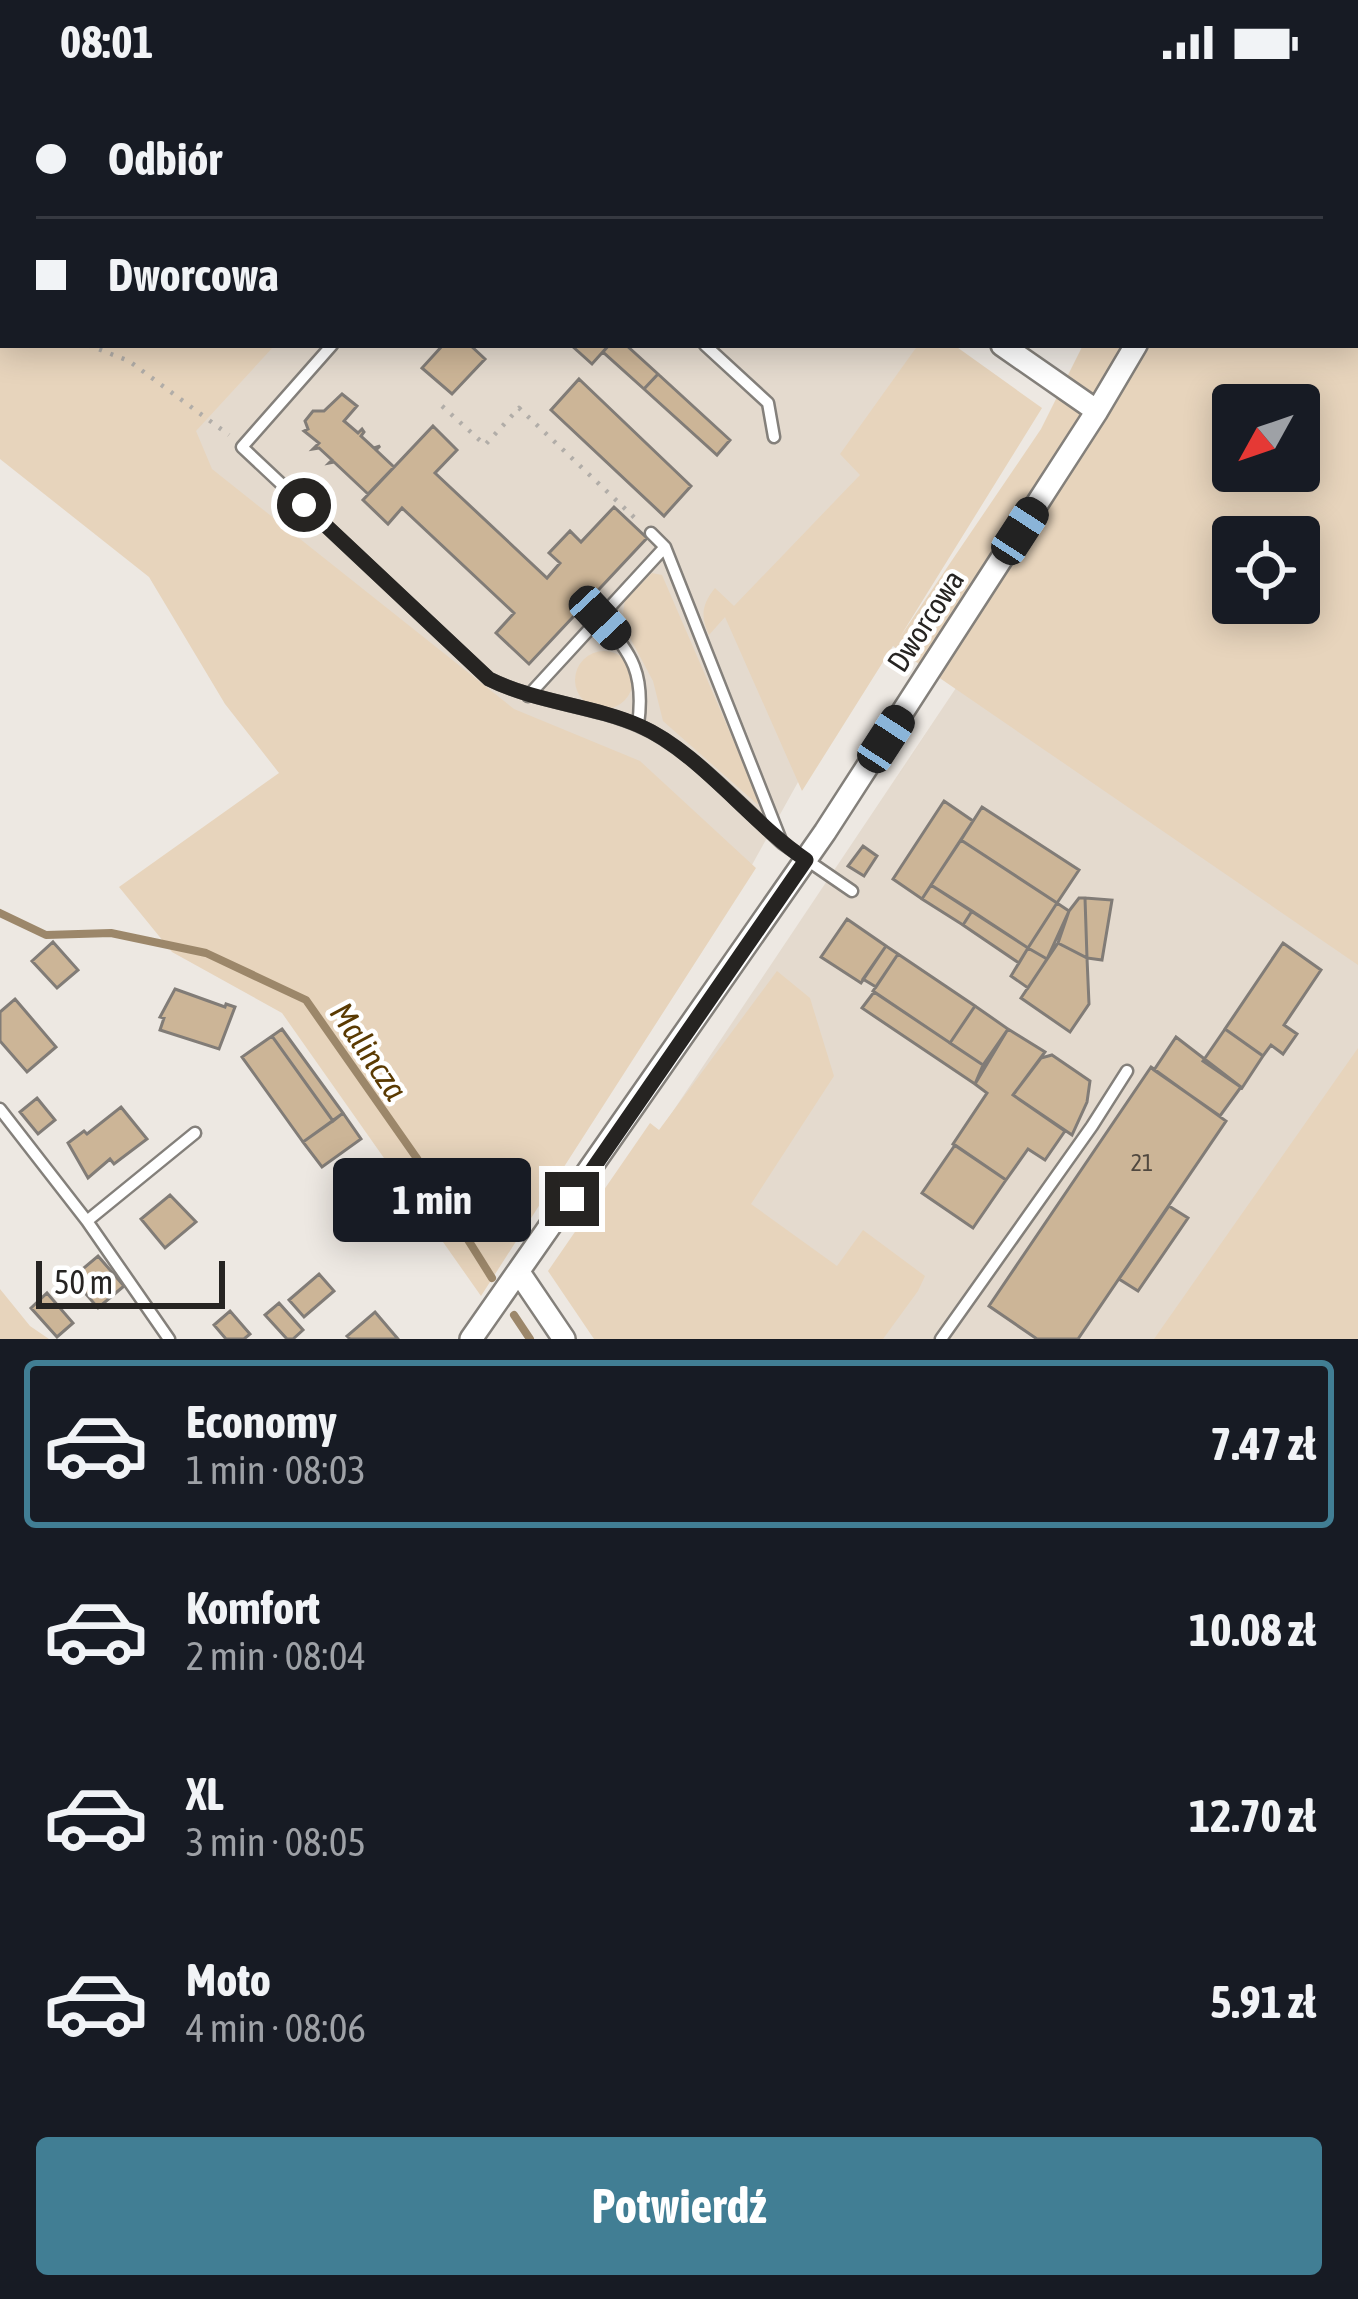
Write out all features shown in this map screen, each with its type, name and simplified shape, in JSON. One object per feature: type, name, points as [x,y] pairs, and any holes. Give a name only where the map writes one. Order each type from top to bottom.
[{"type":"street","points":[[1007,348],[1097,412]]},
{"type":"street","name":"Dworcowa","points":[[475,1334],[806,860],[1134,348]]},
{"type":"street","points":[[520,1274],[564,1339]]},
{"type":"lane","points":[[329,348],[242,447],[489,679],[528,696],[638,725],[669,742],[782,844],[852,891]]},
{"type":"lane","points":[[708,348],[767,403],[774,437]]},
{"type":"lane","points":[[651,533],[665,547],[782,844]]},
{"type":"lane","points":[[528,696],[665,547]]},
{"type":"lane","points":[[600,618],[635,664],[641,685],[638,725]]},
{"type":"lane","points":[[941,1339],[1127,1071]]},
{"type":"lane","points":[[0,1109],[87,1221],[169,1339]]},
{"type":"lane","points":[[87,1221],[195,1133]]},
{"type":"path","points":[[96,348],[129,361],[242,447]]},
{"type":"path","points":[[442,406],[484,445],[519,408],[651,533]]},
{"type":"shaded area","points":[[0,348],[272,348],[196,431],[212,469],[514,709],[640,761],[756,868],[481,1296],[282,1013],[172,952],[119,887],[279,773],[225,704],[149,577],[0,459]]},
{"type":"shaded area","points":[[146,348],[919,348],[876,468],[807,766],[748,872],[64,425]]},
{"type":"shaded area","points":[[916,348],[958,348],[1042,408],[900,637],[1041,429],[1082,348],[1358,348],[1358,965],[893,646],[802,791],[725,617],[709,635],[705,605],[715,588],[734,606],[860,475],[840,454]]},
{"type":"shaded area","points":[[652,573],[662,575],[757,804],[663,721],[653,681],[628,634],[623,613],[625,600]]},
{"type":"shaded area","points":[[604,651],[625,659],[633,680],[625,701],[604,709],[583,701],[575,680],[583,659]]},
{"type":"shaded area","points":[[962,679],[1358,920],[1358,1056],[1165,1339],[861,1339],[645,1153]]},
{"type":"shaded area","points":[[777,971],[810,998],[834,1076],[751,1204],[837,1266],[863,1230],[925,1276],[918,1291],[883,1339],[594,1339],[548,1271],[650,1123],[659,1130]]},
{"type":"shaded area","points":[[1358,1048],[1358,1339],[1154,1339]]},
{"type":"shaded area","points":[[0,1289],[30,1326],[49,1339],[0,1339]]},
{"type":"building","points":[[440,348],[473,348],[485,359],[452,394],[422,368]]},
{"type":"building","points":[[574,348],[606,348],[592,364]]},
{"type":"building","points":[[629,348],[658,374],[644,389],[603,352]]},
{"type":"building","points":[[658,374],[730,440],[717,455],[644,389]]},
{"type":"building","points":[[579,379],[691,486],[664,516],[551,410]]},
{"type":"building","points":[[342,394],[357,406],[344,421],[358,433],[362,429],[361,436],[374,448],[380,446],[376,450],[394,467],[368,494],[334,462],[329,463],[332,460],[319,448],[313,449],[319,443],[304,431],[313,411],[324,411]]},
{"type":"building","points":[[433,426],[457,450],[435,473],[547,578],[560,563],[549,553],[570,531],[581,542],[614,507],[647,538],[529,664],[496,633],[514,613],[402,508],[388,524],[363,500]]},
{"type":"building","points":[[944,801],[973,821],[922,899],[893,879]]},
{"type":"building","points":[[982,807],[1079,870],[1057,903],[961,840]]},
{"type":"building","points":[[961,840],[1057,903],[1028,948],[931,885]]},
{"type":"building","points":[[863,846],[877,856],[864,876],[848,866]]},
{"type":"building","points":[[931,885],[972,911],[963,925],[922,899]]},
{"type":"building","points":[[1079,898],[1085,898],[1087,958],[1058,943]]},
{"type":"building","points":[[1085,898],[1112,900],[1102,960],[1087,958]]},
{"type":"building","points":[[1057,903],[1069,911],[1047,959],[1028,948]]},
{"type":"building","points":[[972,911],[1028,948],[1019,963],[963,925]]},
{"type":"building","points":[[847,919],[886,946],[861,983],[821,957]]},
{"type":"building","points":[[53,942],[78,970],[57,988],[32,961]]},
{"type":"building","points":[[1058,943],[1087,958],[1089,1004],[1070,1032],[1021,998]]},
{"type":"building","points":[[1283,943],[1321,970],[1284,1025],[1297,1034],[1283,1054],[1271,1045],[1263,1056],[1225,1029]]},
{"type":"building","points":[[886,946],[898,954],[876,987],[863,979]]},
{"type":"building","points":[[1028,948],[1047,959],[1028,988],[1011,976]]},
{"type":"building","points":[[898,954],[975,1006],[950,1043],[873,991]]},
{"type":"building","points":[[175,989],[235,1007],[219,1049],[160,1030],[164,1018],[160,1017]]},
{"type":"building","points":[[874,992],[983,1065],[975,1084],[862,1008]]},
{"type":"building","points":[[15,999],[56,1047],[27,1072],[0,1041],[0,1012]]},
{"type":"building","points":[[975,1006],[1008,1029],[983,1065],[950,1043]]},
{"type":"building","points":[[282,1029],[343,1113],[333,1121],[272,1036]]},
{"type":"building","points":[[1008,1029],[1045,1052],[1013,1095],[1065,1131],[1045,1160],[1028,1149],[1006,1180],[953,1144],[987,1093],[975,1084]]},
{"type":"building","points":[[1225,1029],[1263,1056],[1242,1088],[1203,1061]]},
{"type":"building","points":[[272,1036],[333,1121],[303,1142],[242,1057]]},
{"type":"building","points":[[1176,1037],[1241,1087],[1220,1116],[1154,1070]]},
{"type":"building","points":[[1052,1055],[1090,1081],[1087,1102],[1072,1135],[1013,1095],[1041,1058]]},
{"type":"building","points":[[1151,1067],[1226,1121],[1078,1339],[1037,1339],[989,1306]]},
{"type":"building","points":[[37,1098],[55,1120],[38,1134],[20,1112]]},
{"type":"building","points":[[121,1107],[147,1139],[114,1164],[110,1159],[88,1178],[68,1143]]},
{"type":"building","points":[[343,1113],[361,1139],[322,1167],[303,1142]]},
{"type":"building","points":[[955,1145],[1006,1180],[973,1228],[922,1193]]},
{"type":"building","points":[[170,1195],[196,1222],[165,1248],[141,1219]]},
{"type":"building","points":[[1169,1206],[1188,1218],[1138,1291],[1119,1279]]},
{"type":"building","points":[[98,1256],[124,1286],[98,1308],[72,1278]]},
{"type":"building","points":[[319,1274],[334,1291],[304,1317],[289,1300]]},
{"type":"building","points":[[47,1293],[73,1323],[57,1337],[31,1308]]},
{"type":"building","points":[[279,1303],[303,1330],[293,1339],[287,1339],[265,1315]]},
{"type":"building","points":[[230,1311],[250,1334],[244,1339],[226,1339],[214,1325]]},
{"type":"building","points":[[375,1312],[398,1339],[347,1336]]},
{"type":"waterway","name":"Malincza","points":[[0,913],[46,935],[111,933],[206,953],[306,1000],[416,1157],[492,1278]]},
{"type":"waterway","name":"Malincza","points":[[514,1315],[530,1339]]},
{"type":"route","points":[[304,505],[489,679],[521,694],[638,725],[669,742],[806,860],[572,1199]]}]
